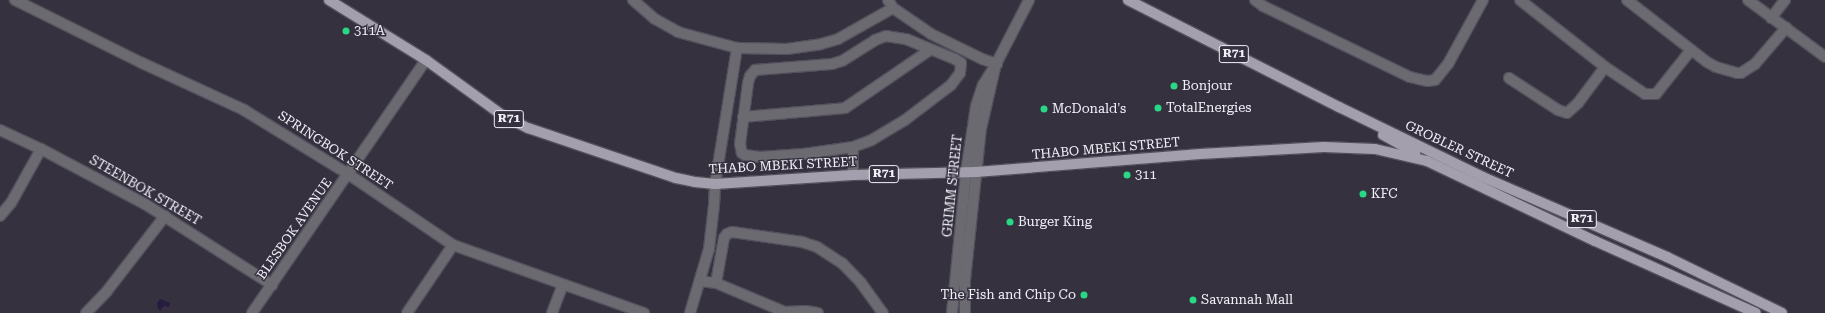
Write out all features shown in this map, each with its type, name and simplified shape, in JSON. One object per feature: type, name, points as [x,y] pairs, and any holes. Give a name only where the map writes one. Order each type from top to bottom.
[{"type":"main road","name":"THABO MBEKI STREET","points":[[329,0],[426,60],[502,115],[528,128],[676,178],[715,184],[853,175],[971,172],[1200,154],[1324,147],[1375,148],[1427,161]]},
{"type":"main road","name":"GROBLER STREET","points":[[1128,0],[1339,107],[1496,183],[1667,257],[1782,313]]},
{"type":"main road","points":[[1339,107],[1427,161],[1483,182],[1496,183]]},
{"type":"main road","name":"GROBLER STREET","points":[[1427,161],[1595,241],[1756,313]]},
{"type":"street","name":"SPRINGBOK STREET","points":[[15,0],[244,110],[348,174],[453,245],[644,313]]},
{"type":"street","points":[[633,0],[654,19],[678,32],[737,48],[788,49],[821,44],[838,39],[891,4],[931,34],[996,65]]},
{"type":"street","name":"GRIMM STREET","points":[[952,313],[971,172],[996,65],[1029,0]]},
{"type":"street","points":[[1255,0],[1263,6],[1410,77],[1428,81],[1435,80],[1448,64],[1483,0]]},
{"type":"street","points":[[1520,0],[1605,66],[1645,94],[1656,94],[1691,50]]},
{"type":"street","points":[[1627,0],[1691,50],[1716,67],[1729,72],[1742,72],[1755,64],[1786,28]]},
{"type":"street","points":[[1748,0],[1825,57]]},
{"type":"street","points":[[1772,18],[1785,0]]},
{"type":"street","points":[[886,36],[906,39],[930,50],[955,59],[961,63],[960,73],[955,81],[928,104],[872,140],[853,148],[803,154],[754,157],[745,155],[740,149],[743,117],[750,76],[758,69],[820,67],[832,64],[842,61],[875,40],[886,36]]},
{"type":"street","points":[[690,313],[709,249],[715,184],[737,48]]},
{"type":"street","points":[[743,117],[838,110],[845,108],[930,50]]},
{"type":"street","name":"BLESBOK AVENUE","points":[[252,313],[426,60]]},
{"type":"street","points":[[1509,78],[1565,113],[1571,110],[1578,103],[1605,66]]},
{"type":"street","name":"STEENBOK STREET","points":[[0,130],[41,148],[121,190],[272,284]]},
{"type":"street","points":[[0,216],[11,203],[41,148]]},
{"type":"street","points":[[853,148],[853,175]]},
{"type":"street","name":"GRIMM STREET","points":[[966,313],[964,280],[971,172]]},
{"type":"street","points":[[86,313],[107,290],[165,216]]},
{"type":"street","points":[[716,283],[724,238],[727,234],[732,232],[802,242],[817,247],[842,263],[861,283],[883,313]]},
{"type":"street","points":[[407,313],[453,245]]},
{"type":"street","points":[[700,281],[716,283],[785,312],[806,311],[818,313]]},
{"type":"street","points":[[552,313],[563,285]]},
{"type":"shaded area","points":[[160,299],[170,303],[169,307],[164,306],[160,311],[157,303]]},
{"type":"place","name":"311A","points":[[346,31]]},
{"type":"place","name":"Bonjour","points":[[1174,86]]},
{"type":"place","name":"TotalEnergies","points":[[1158,108]]},
{"type":"place","name":"McDonald's","points":[[1044,109]]},
{"type":"place","name":"311","points":[[1127,175]]},
{"type":"place","name":"KFC","points":[[1363,194]]},
{"type":"place","name":"Burger King","points":[[1010,222]]},
{"type":"place","name":"The Fish and Chip Co","points":[[1084,295]]},
{"type":"place","name":"Savannah Mall","points":[[1193,300]]}]
